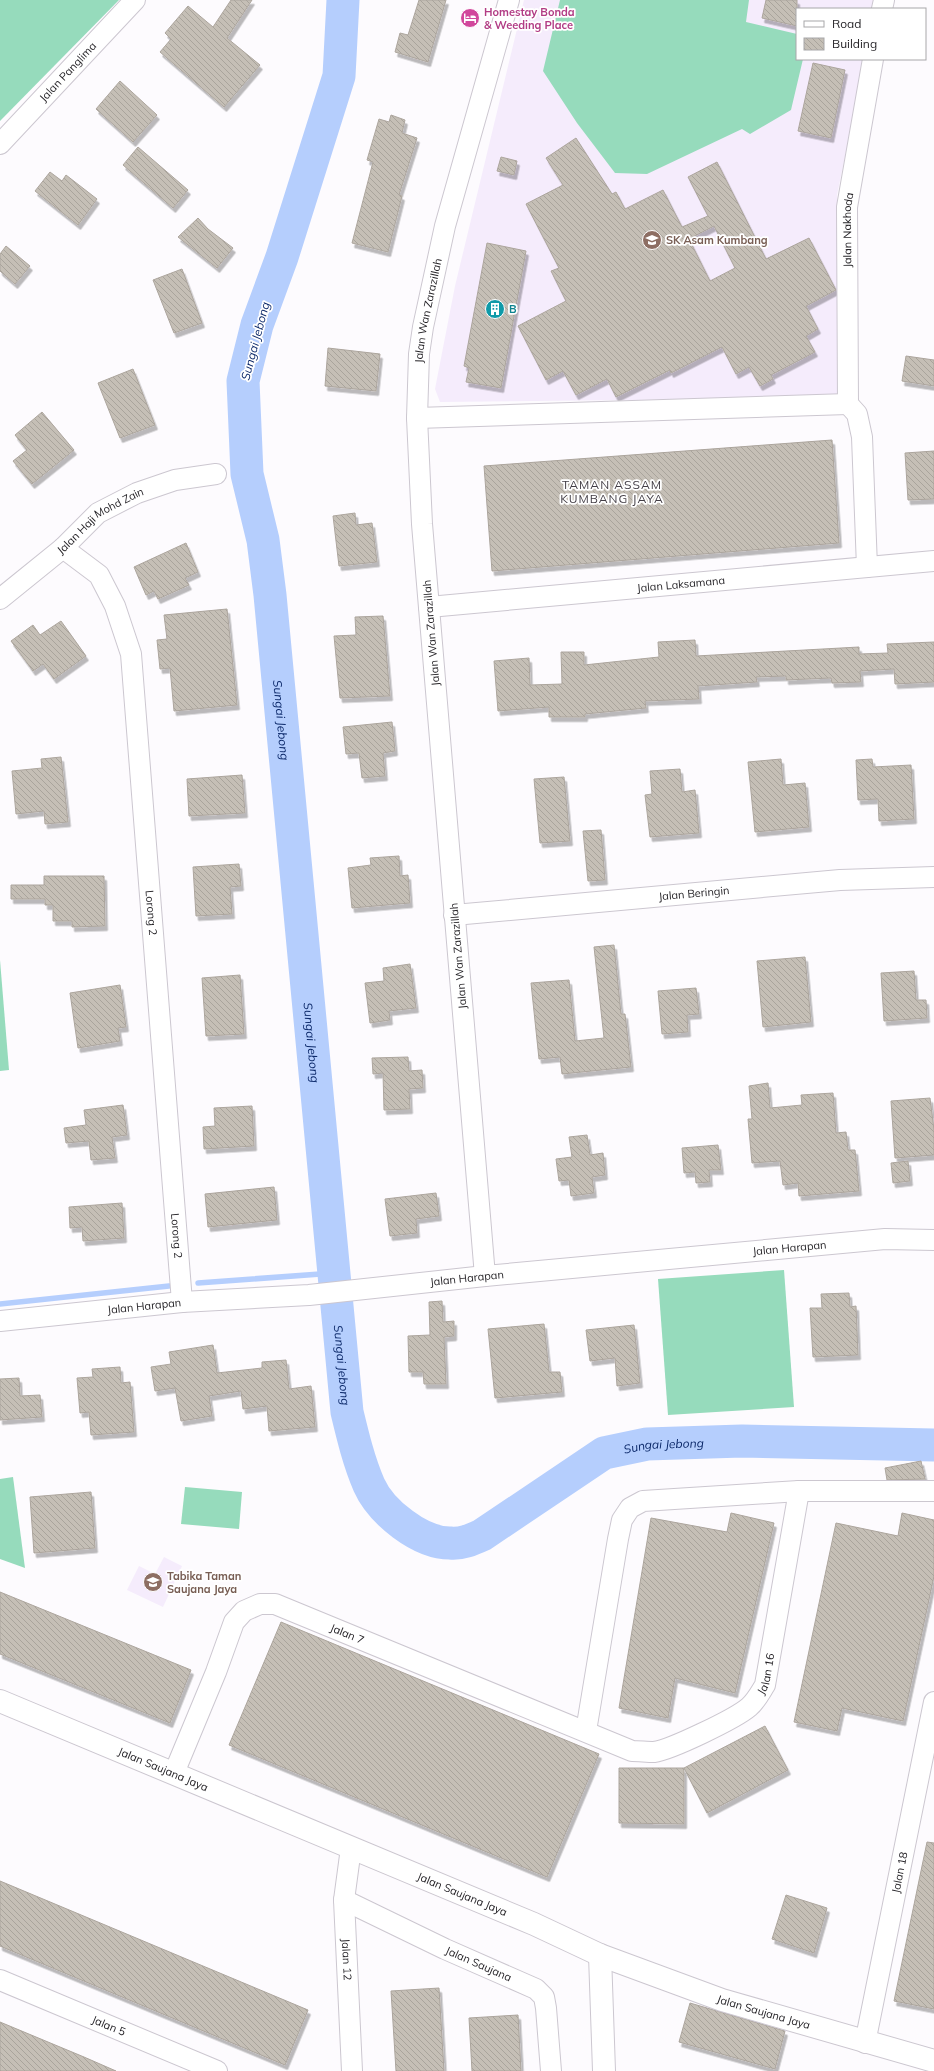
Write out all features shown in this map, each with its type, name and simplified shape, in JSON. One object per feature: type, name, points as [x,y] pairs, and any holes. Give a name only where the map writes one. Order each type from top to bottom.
[{"type":"main road","name":"Jalan Saujana Jaya","points":[[0,1701],[534,1924],[600,1955],[722,2000],[865,2043],[934,2061]]},
{"type":"main road","points":[[600,1955],[604,2071]]},
{"type":"street","name":"Jalan Panglima","points":[[0,144],[135,0]]},
{"type":"street","name":"Jalan Wan Zarazillah","points":[[485,1276],[428,607],[417,418],[419,354],[428,300],[445,226],[509,0]]},
{"type":"street","name":"Jalan Nakhoda","points":[[848,404],[847,207],[873,60]]},
{"type":"street","points":[[417,418],[848,404],[857,414],[862,437],[867,567]]},
{"type":"street","name":"Jalan Haji Mohd Zain","points":[[0,599],[63,548],[98,513],[137,494],[175,480],[216,474]]},
{"type":"street","name":"Lorong 2","points":[[63,548],[99,575],[115,606],[131,654],[182,1302]]},
{"type":"street","name":"Jalan Laksamana","points":[[428,607],[934,561]]},
{"type":"street","name":"Jalan Beringin","points":[[454,914],[840,880],[934,877]]},
{"type":"street","name":"Jalan Harapan","points":[[0,1321],[182,1302],[309,1295],[485,1276],[886,1239],[934,1240]]},
{"type":"street","points":[[586,1731],[618,1539],[622,1520],[630,1508],[642,1501],[658,1499],[799,1491],[934,1492]]},
{"type":"street","name":"Jalan 16","points":[[614,1744],[632,1751],[653,1752],[667,1749],[736,1716],[757,1698],[765,1685],[768,1671],[799,1491]]},
{"type":"street","name":"Jalan 7","points":[[174,1773],[216,1672],[234,1622],[244,1611],[260,1604],[275,1604],[586,1731],[614,1744]]},
{"type":"street","name":"Jalan 18","points":[[865,2043],[934,1702]]},
{"type":"street","name":"Jalan 12","points":[[351,1848],[344,1900],[352,2071]]},
{"type":"street","name":"Jalan Saujana","points":[[344,1900],[445,1949],[536,1989],[544,1997],[546,2008],[550,2071]]},
{"type":"street","name":"Jalan 5","points":[[0,1980],[217,2071]]},
{"type":"shaded area","name":"SK Asam Kumbang","points":[[524,0],[877,0],[875,8],[796,8],[796,60],[865,60],[837,195],[841,398],[440,402],[435,389],[455,286]]},
{"type":"shaded area","name":"Tabika Taman Saujana Jaya","points":[[164,1557],[182,1566],[163,1607],[127,1590],[139,1566],[155,1574]]},
{"type":"green space","points":[[0,0],[119,0],[0,121]]},
{"type":"green space","points":[[560,0],[749,0],[746,22],[796,34],[796,60],[803,60],[791,110],[750,134],[742,129],[647,174],[615,173],[577,123],[543,71]]},
{"type":"green space","points":[[0,960],[9,1070],[0,1071]]},
{"type":"green space","points":[[784,1270],[794,1407],[668,1415],[658,1279]]},
{"type":"green space","points":[[13,1477],[25,1568],[0,1559],[0,1479]]},
{"type":"green space","points":[[185,1487],[242,1492],[239,1529],[181,1524]]},
{"type":"building","points":[[231,0],[252,0],[227,38],[260,65],[224,107],[160,52],[171,39],[165,33],[188,6],[213,27]]},
{"type":"building","points":[[419,0],[446,0],[428,62],[395,52],[400,33],[408,35]]},
{"type":"building","points":[[766,0],[797,0],[796,26],[762,18]]},
{"type":"building","points":[[813,63],[845,70],[831,138],[798,131]]},
{"type":"building","points":[[120,81],[157,115],[133,142],[96,109]]},
{"type":"building","points":[[391,115],[405,120],[402,133],[417,138],[399,195],[402,196],[388,252],[352,243],[373,162],[367,160],[379,119],[389,122]]},
{"type":"building","points":[[576,138],[612,194],[616,192],[625,209],[663,190],[682,227],[708,216],[688,177],[717,162],[766,259],[809,238],[836,290],[806,306],[818,329],[806,336],[815,352],[771,375],[773,379],[760,386],[749,367],[736,374],[722,347],[671,373],[670,370],[616,397],[607,379],[576,395],[563,371],[546,380],[518,326],[566,301],[551,271],[559,268],[526,204],[563,185],[546,158]],"holes":[[[714,226],[735,268],[710,281],[689,239]]]},
{"type":"building","points":[[138,147],[188,190],[173,208],[123,165]]},
{"type":"building","points":[[501,157],[517,161],[514,175],[497,171]]},
{"type":"building","points":[[50,172],[62,181],[66,175],[97,199],[78,225],[35,191]]},
{"type":"building","points":[[198,218],[208,229],[233,248],[217,268],[178,237]]},
{"type":"building","name":"B","points":[[487,243],[526,251],[501,388],[466,382],[469,368],[464,366]]},
{"type":"building","points":[[6,246],[30,266],[15,284],[0,271],[0,254]]},
{"type":"building","points":[[182,269],[202,323],[174,333],[153,280]]},
{"type":"building","points":[[328,348],[380,354],[376,391],[325,386]]},
{"type":"building","points":[[906,356],[934,360],[934,386],[902,381]]},
{"type":"building","points":[[133,369],[155,425],[120,438],[98,383]]},
{"type":"building","points":[[42,412],[74,450],[32,484],[13,461],[27,450],[15,435]]},
{"type":"building","points":[[832,440],[839,543],[492,571],[484,466]]},
{"type":"building","points":[[934,451],[934,499],[908,500],[905,453]]},
{"type":"building","points":[[355,513],[356,525],[372,523],[377,562],[339,566],[333,516]]},
{"type":"building","points":[[186,543],[198,572],[185,578],[189,585],[158,599],[154,591],[146,595],[134,567]]},
{"type":"building","points":[[227,609],[237,705],[174,711],[170,668],[160,669],[157,640],[167,639],[164,615]]},
{"type":"building","points":[[383,616],[390,696],[340,698],[334,636],[356,635],[355,617]]},
{"type":"building","points":[[61,621],[86,656],[54,679],[43,664],[33,671],[11,641],[33,625],[40,635]]},
{"type":"building","points":[[695,640],[696,656],[859,647],[859,654],[888,653],[887,644],[934,642],[934,682],[895,684],[894,669],[860,671],[861,682],[832,683],[831,678],[786,680],[786,676],[756,677],[757,682],[698,686],[699,699],[645,701],[646,708],[585,714],[585,717],[549,717],[549,707],[498,711],[494,661],[529,658],[530,685],[562,684],[561,652],[584,652],[584,665],[659,657],[658,642]]},
{"type":"building","points":[[392,722],[395,751],[383,753],[385,776],[362,778],[359,753],[346,754],[343,727]]},
{"type":"building","points":[[61,757],[68,822],[45,824],[44,811],[16,814],[12,771],[42,768],[41,759]]},
{"type":"building","points":[[781,759],[783,785],[805,783],[809,827],[755,832],[748,762]]},
{"type":"building","points":[[872,759],[873,767],[911,765],[914,819],[879,821],[878,799],[858,800],[856,760]]},
{"type":"building","points":[[680,769],[682,792],[695,790],[699,833],[650,837],[645,795],[652,794],[650,771]]},
{"type":"building","points":[[242,775],[245,813],[189,816],[187,779]]},
{"type":"building","points":[[564,777],[570,841],[540,843],[534,779]]},
{"type":"building","points":[[601,830],[605,880],[588,881],[583,831]]},
{"type":"building","points":[[399,856],[400,876],[408,875],[410,903],[352,908],[348,868],[371,865],[370,858]]},
{"type":"building","points":[[239,864],[241,886],[230,887],[232,914],[196,916],[193,867]]},
{"type":"building","points":[[44,876],[104,876],[105,926],[72,927],[72,921],[53,921],[53,905],[45,905],[45,899],[11,899],[11,885],[44,885]]},
{"type":"building","points":[[614,945],[621,1014],[625,1014],[631,1067],[562,1074],[560,1057],[539,1059],[531,983],[569,980],[575,1041],[604,1038],[594,947]]},
{"type":"building","points":[[805,957],[811,1022],[763,1027],[757,961]]},
{"type":"building","points":[[410,964],[416,1008],[389,1011],[390,1020],[370,1023],[365,983],[384,981],[383,968]]},
{"type":"building","points":[[914,971],[916,1000],[926,1000],[927,1018],[884,1021],[881,973]]},
{"type":"building","points":[[240,975],[244,1034],[206,1036],[202,978]]},
{"type":"building","points":[[120,985],[126,1027],[118,1028],[120,1041],[78,1048],[70,993]]},
{"type":"building","points":[[696,988],[699,1014],[687,1015],[688,1032],[662,1034],[658,991]]},
{"type":"building","points":[[408,1057],[409,1071],[422,1070],[423,1088],[409,1089],[410,1109],[384,1110],[383,1073],[373,1074],[372,1058]]},
{"type":"building","points":[[768,1083],[770,1108],[802,1105],[801,1095],[833,1093],[836,1133],[846,1132],[848,1150],[855,1150],[859,1191],[799,1196],[798,1183],[783,1185],[780,1161],[752,1163],[748,1119],[752,1119],[749,1086]]},
{"type":"building","points":[[930,1098],[934,1130],[934,1155],[895,1158],[891,1101]]},
{"type":"building","points":[[123,1105],[127,1135],[112,1137],[115,1158],[91,1160],[89,1141],[66,1143],[64,1128],[86,1125],[84,1110]]},
{"type":"building","points":[[252,1106],[254,1146],[204,1149],[203,1127],[215,1126],[214,1108]]},
{"type":"building","points":[[587,1135],[590,1155],[603,1153],[605,1175],[592,1177],[594,1193],[571,1196],[569,1180],[559,1181],[556,1159],[572,1157],[569,1137]]},
{"type":"building","points":[[718,1145],[721,1170],[709,1170],[710,1182],[696,1183],[695,1172],[684,1173],[682,1148]]},
{"type":"building","points":[[908,1161],[910,1181],[893,1183],[891,1163]]},
{"type":"building","points":[[274,1187],[277,1220],[208,1227],[205,1194]]},
{"type":"building","points":[[436,1193],[439,1216],[416,1219],[417,1233],[390,1236],[385,1199]]},
{"type":"building","points":[[122,1203],[124,1238],[83,1241],[82,1227],[70,1228],[69,1207]]},
{"type":"building","points":[[849,1293],[850,1307],[856,1306],[858,1355],[813,1357],[810,1308],[822,1308],[821,1294]]},
{"type":"building","points":[[442,1301],[443,1322],[454,1321],[454,1336],[444,1337],[446,1384],[424,1384],[423,1372],[409,1372],[408,1336],[430,1335],[429,1302]]},
{"type":"building","points":[[544,1324],[549,1372],[560,1372],[562,1392],[495,1398],[488,1329]]},
{"type":"building","points":[[634,1325],[640,1383],[617,1386],[615,1358],[590,1361],[586,1330]]},
{"type":"building","points":[[213,1345],[217,1373],[262,1368],[262,1362],[286,1360],[289,1389],[311,1386],[315,1427],[269,1431],[267,1406],[243,1409],[241,1391],[209,1396],[212,1416],[181,1421],[175,1388],[155,1391],[151,1367],[171,1364],[169,1352]]},
{"type":"building","points":[[120,1367],[121,1383],[130,1382],[134,1432],[91,1435],[89,1412],[80,1413],[77,1378],[93,1377],[92,1369]]},
{"type":"building","points":[[19,1378],[20,1396],[40,1395],[42,1417],[0,1420],[0,1379]]},
{"type":"building","points":[[921,1461],[925,1479],[887,1480],[885,1468]]},
{"type":"building","points":[[91,1492],[95,1548],[34,1553],[30,1497]]},
{"type":"building","points":[[731,1513],[774,1523],[735,1693],[675,1678],[668,1718],[619,1708],[651,1518],[727,1532]]},
{"type":"building","points":[[902,1513],[934,1520],[934,1576],[903,1721],[842,1708],[837,1731],[794,1722],[836,1523],[898,1536]]},
{"type":"building","points":[[0,1592],[191,1670],[170,1723],[0,1654]]},
{"type":"building","points":[[281,1622],[599,1754],[547,1877],[229,1745]]},
{"type":"building","points":[[765,1726],[788,1770],[707,1813],[684,1768]]},
{"type":"building","points":[[619,1768],[684,1768],[684,1824],[619,1823]]},
{"type":"building","points":[[927,1842],[934,1843],[934,2009],[894,2001]]},
{"type":"building","points":[[0,1881],[308,2010],[285,2065],[0,1946]]},
{"type":"building","points":[[786,1895],[827,1908],[814,1953],[772,1939]]},
{"type":"building","points":[[439,1988],[444,2071],[396,2071],[391,1991]]},
{"type":"building","points":[[690,2003],[785,2031],[775,2069],[679,2042]]},
{"type":"building","points":[[518,2015],[521,2071],[472,2071],[469,2018]]},
{"type":"building","points":[[0,2022],[84,2057],[116,2071],[0,2071]]},
{"type":"waterway","name":"Sungai Jebong","points":[[343,0],[339,76],[282,257],[257,325],[243,381],[247,474],[263,540],[270,595],[347,1412],[356,1449],[365,1476],[382,1505],[414,1532],[438,1542],[459,1543],[482,1535],[604,1453],[647,1444],[742,1441],[934,1445]]},
{"type":"waterway","points":[[198,1283],[334,1273]]},
{"type":"waterway","points":[[0,1304],[169,1286]]},
{"type":"place","name":"Homestay Bonda & Weeding Place","points":[[470,18]]},
{"type":"place","name":"SK Asam Kumbang","points":[[652,240]]},
{"type":"place","name":"B","points":[[495,309]]},
{"type":"place","name":"Tabika Taman Saujana Jaya","points":[[153,1582]]},
{"type":"district","name":"TAMAN ASSAM KUMBANG JAYA","points":[[612,491]]}]
